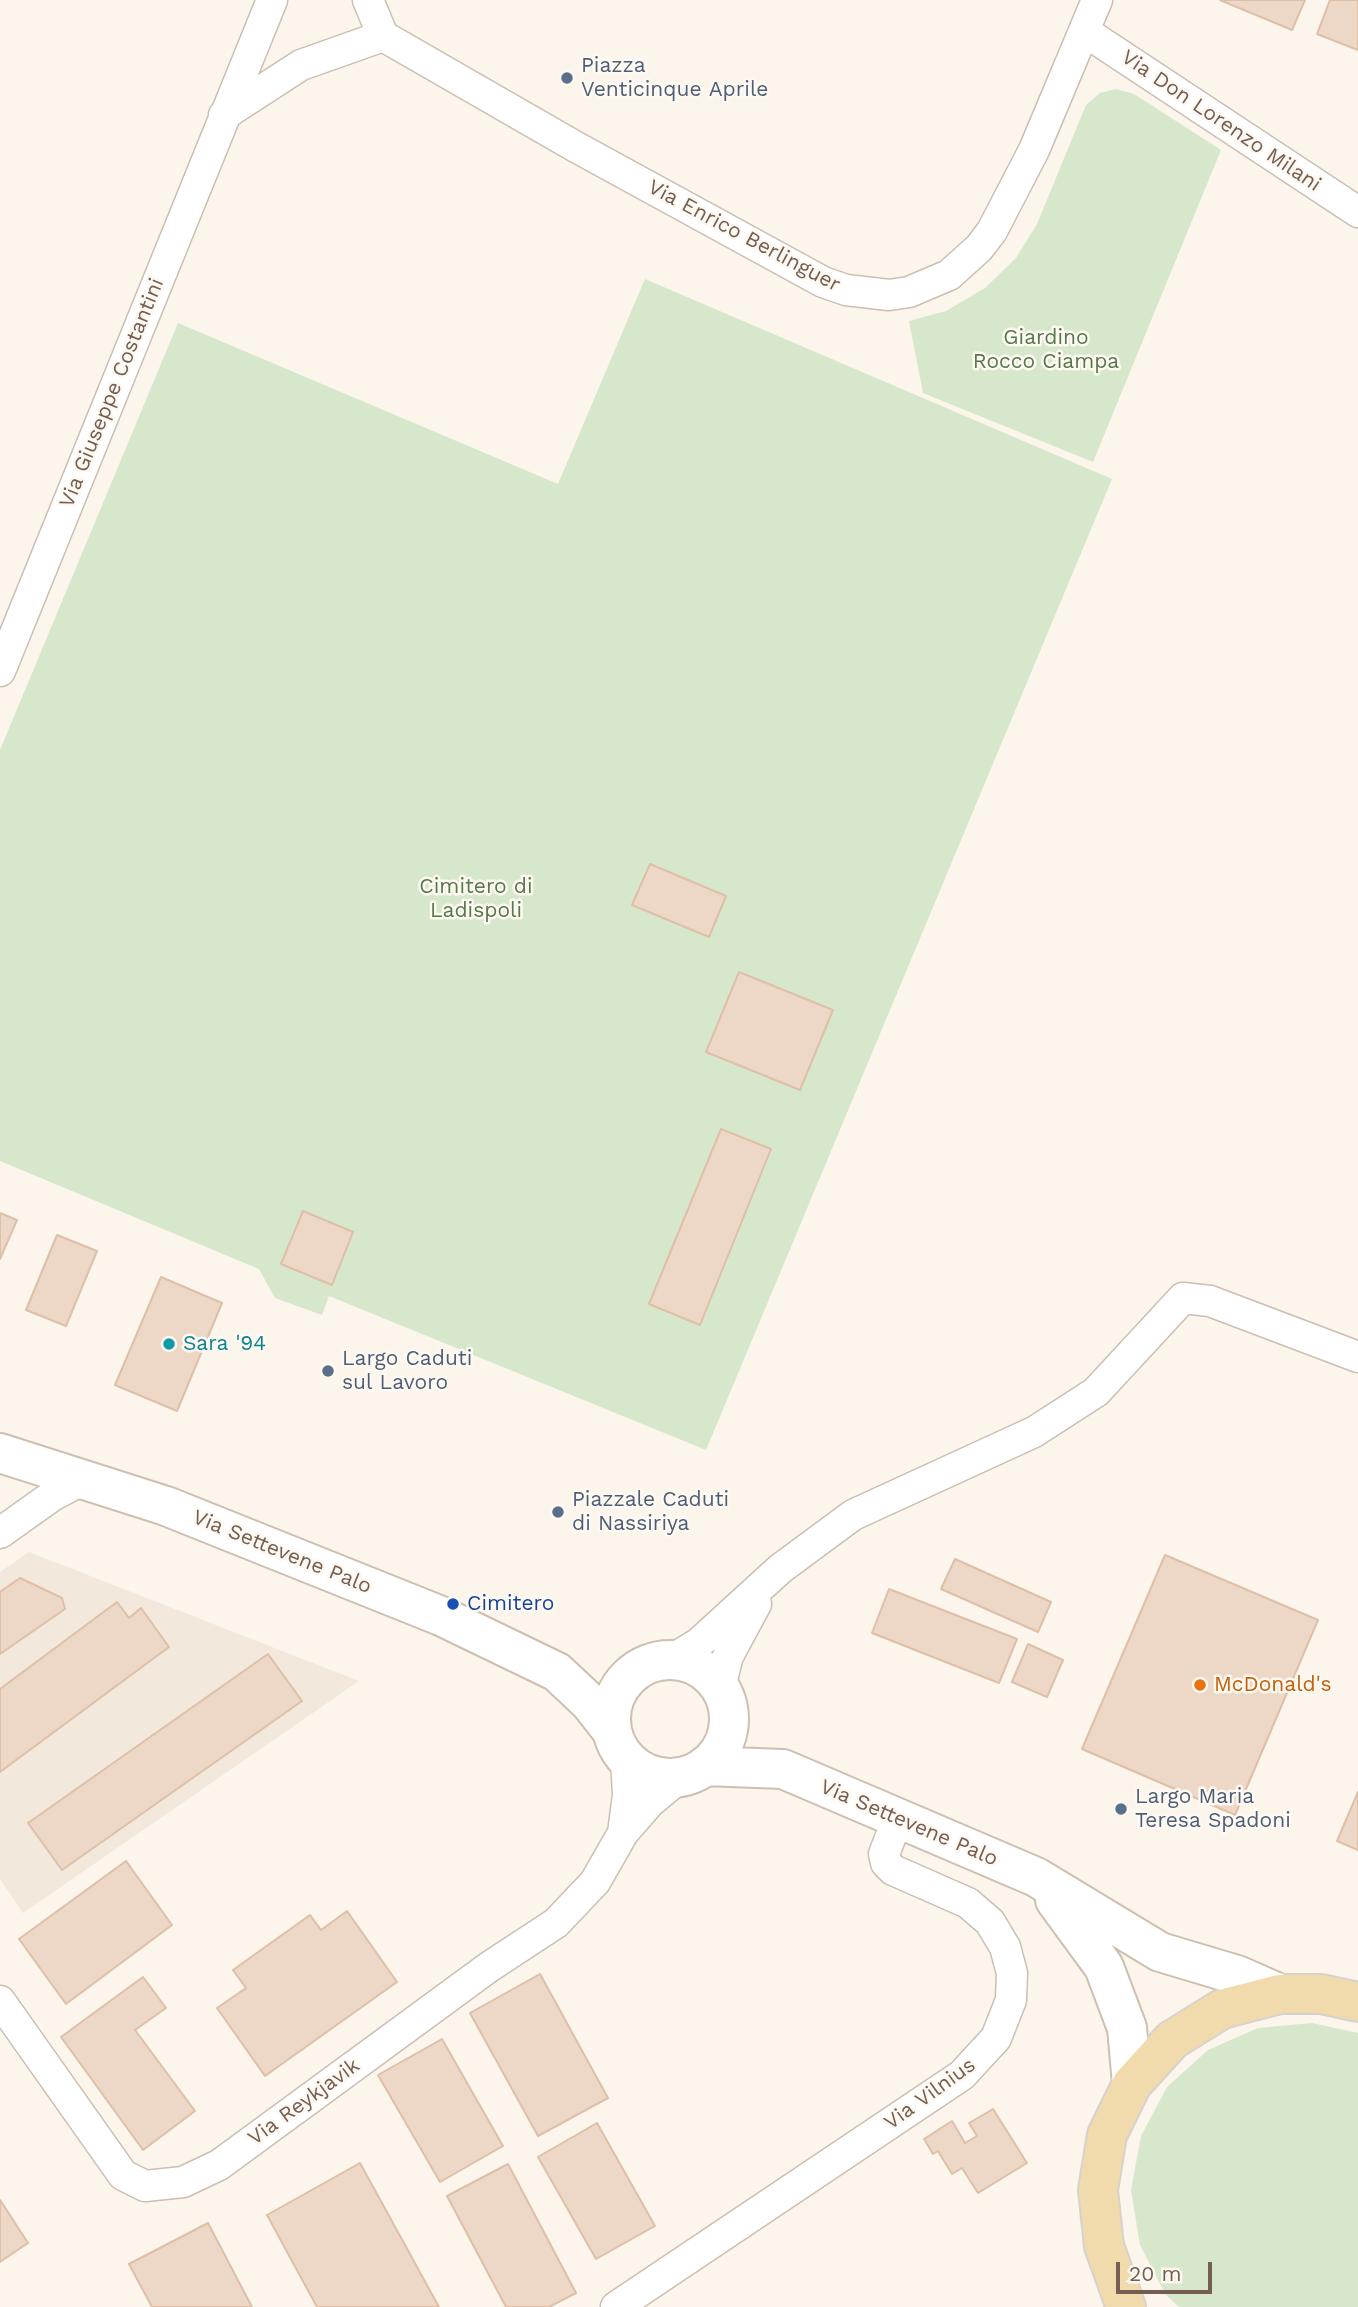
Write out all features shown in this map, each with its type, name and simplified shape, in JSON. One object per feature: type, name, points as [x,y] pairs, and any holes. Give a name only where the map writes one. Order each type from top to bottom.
[{"type":"main road","points":[[1128,2304],[1104,2246],[1098,2190],[1107,2135],[1132,2084],[1172,2040],[1222,2009],[1280,1994],[1321,1994],[1358,2002]]},
{"type":"street","name":"Via Giuseppe Costantini","points":[[0,671],[272,0]]},
{"type":"street","points":[[224,115],[301,65],[383,36],[368,0]]},
{"type":"street","name":"Via Enrico Berlinguer","points":[[383,36],[576,147],[823,282],[846,290],[889,295],[909,292],[949,275],[979,248],[992,231],[1034,150],[1097,0]]},
{"type":"street","name":"Via Don Lorenzo Milani","points":[[1084,31],[1358,212]]},
{"type":"street","points":[[671,1660],[699,1643],[780,1569],[853,1516],[1034,1432],[1096,1392],[1183,1298],[1210,1301],[1358,1357]]},
{"type":"street","name":"Via Settevene Palo","points":[[0,1452],[166,1506],[387,1593],[557,1672],[590,1703],[641,1771],[660,1777],[692,1772],[783,1769]]},
{"type":"street","points":[[0,1533],[52,1496],[82,1480]]},
{"type":"street","points":[[692,1772],[724,1741],[728,1656],[742,1626],[780,1569]]},
{"type":"street","name":"Via Settevene Palo","points":[[557,1672],[629,1676],[655,1662],[671,1660],[690,1663],[707,1673],[753,1741],[783,1769],[1036,1877],[1160,1952],[1237,1975],[1280,1994]]},
{"type":"street","points":[[619,1745],[614,1702],[629,1676]]},
{"type":"street","name":"Via Reykjavik","points":[[619,1745],[628,1795],[623,1833]]},
{"type":"street","name":"Via Reykjavik","points":[[0,2001],[123,2175],[145,2186],[183,2182],[219,2165],[489,1967],[556,1923],[595,1882],[623,1833],[650,1802],[692,1772]]},
{"type":"street","name":"Via Vilnius","points":[[615,2307],[962,2075],[996,2038],[1011,2000],[1012,1973],[1005,1948],[978,1910],[958,1897],[893,1870],[886,1863],[884,1854],[898,1818]]},
{"type":"street","name":"Via Settevene Palo","points":[[1036,1877],[1074,1923],[1104,1967],[1127,2028],[1132,2084]]},
{"type":"shaded area","points":[[29,1552],[359,1681],[23,1913],[0,1879],[0,1572]]},
{"type":"green space","name":"Giardino Rocco Ciampa","points":[[1116,89],[1134,94],[1221,150],[1093,462],[923,393],[909,321],[946,311],[985,288],[1016,258],[1037,224],[1086,105],[1100,93]]},
{"type":"green space","name":"Cimitero di Ladispoli","points":[[645,279],[1112,479],[706,1450],[329,1296],[322,1315],[275,1298],[259,1269],[0,1161],[0,750],[178,323],[558,484]]},
{"type":"green space","points":[[1312,2023],[1358,2033],[1358,2307],[1179,2307],[1166,2295],[1140,2245],[1131,2190],[1141,2136],[1167,2087],[1208,2050],[1258,2028]]},
{"type":"building","points":[[1220,0],[1305,0],[1292,30]]},
{"type":"building","points":[[1330,0],[1358,0],[1358,50],[1317,34]]},
{"type":"building","points":[[650,864],[726,896],[709,937],[632,905]]},
{"type":"building","points":[[739,972],[833,1010],[800,1090],[706,1052]]},
{"type":"building","points":[[721,1129],[771,1149],[700,1325],[649,1304]]},
{"type":"building","points":[[303,1211],[353,1232],[332,1285],[281,1264]]},
{"type":"building","points":[[0,1213],[17,1220],[0,1259]]},
{"type":"building","points":[[57,1235],[97,1251],[66,1326],[26,1310]]},
{"type":"building","name":"Sara '94","points":[[161,1277],[222,1303],[177,1411],[115,1385]]},
{"type":"building","name":"McDonald's","points":[[1165,1555],[1318,1620],[1235,1815],[1082,1749]]},
{"type":"building","points":[[955,1559],[1051,1602],[1038,1632],[941,1589]]},
{"type":"building","points":[[20,1578],[62,1598],[65,1609],[0,1654],[0,1592]]},
{"type":"building","points":[[889,1589],[1017,1639],[999,1683],[872,1633]]},
{"type":"building","points":[[117,1602],[129,1618],[141,1608],[169,1647],[0,1772],[0,1689]]},
{"type":"building","points":[[1028,1644],[1063,1660],[1047,1697],[1012,1682]]},
{"type":"building","points":[[268,1654],[302,1701],[62,1870],[28,1823]]},
{"type":"building","points":[[1358,1792],[1358,1850],[1337,1841]]},
{"type":"building","points":[[126,1861],[172,1925],[66,2004],[19,1939]]},
{"type":"building","points":[[347,1911],[397,1982],[265,2076],[217,2008],[246,1988],[233,1970],[310,1915],[321,1930]]},
{"type":"building","points":[[540,1974],[608,2098],[538,2136],[470,2013]]},
{"type":"building","points":[[143,1977],[166,2008],[135,2030],[195,2111],[143,2150],[61,2037]]},
{"type":"building","points":[[442,2039],[503,2146],[440,2182],[378,2075]]},
{"type":"building","points":[[993,2109],[1027,2163],[978,2193],[962,2168],[952,2174],[938,2151],[933,2154],[924,2139],[952,2121],[965,2143],[977,2136],[969,2123]]},
{"type":"building","points":[[597,2123],[655,2226],[596,2259],[538,2157]]},
{"type":"building","points":[[360,2163],[439,2307],[317,2307],[267,2215]]},
{"type":"building","points":[[508,2164],[576,2293],[549,2307],[506,2307],[447,2196]]},
{"type":"building","points":[[0,2200],[28,2243],[0,2262]]},
{"type":"building","points":[[208,2223],[252,2307],[152,2307],[129,2264]]},
{"type":"place","name":"Piazza Venticinque Aprile","points":[[567,78]]},
{"type":"place","name":"Sara '94","points":[[169,1344]]},
{"type":"place","name":"Largo Caduti sul Lavoro","points":[[328,1371]]},
{"type":"place","name":"Piazzale Caduti di Nassiriya","points":[[558,1512]]},
{"type":"place","name":"Cimitero","points":[[453,1604]]},
{"type":"place","name":"McDonald's","points":[[1200,1685]]},
{"type":"place","name":"Largo Maria Teresa Spadoni","points":[[1121,1809]]}]
